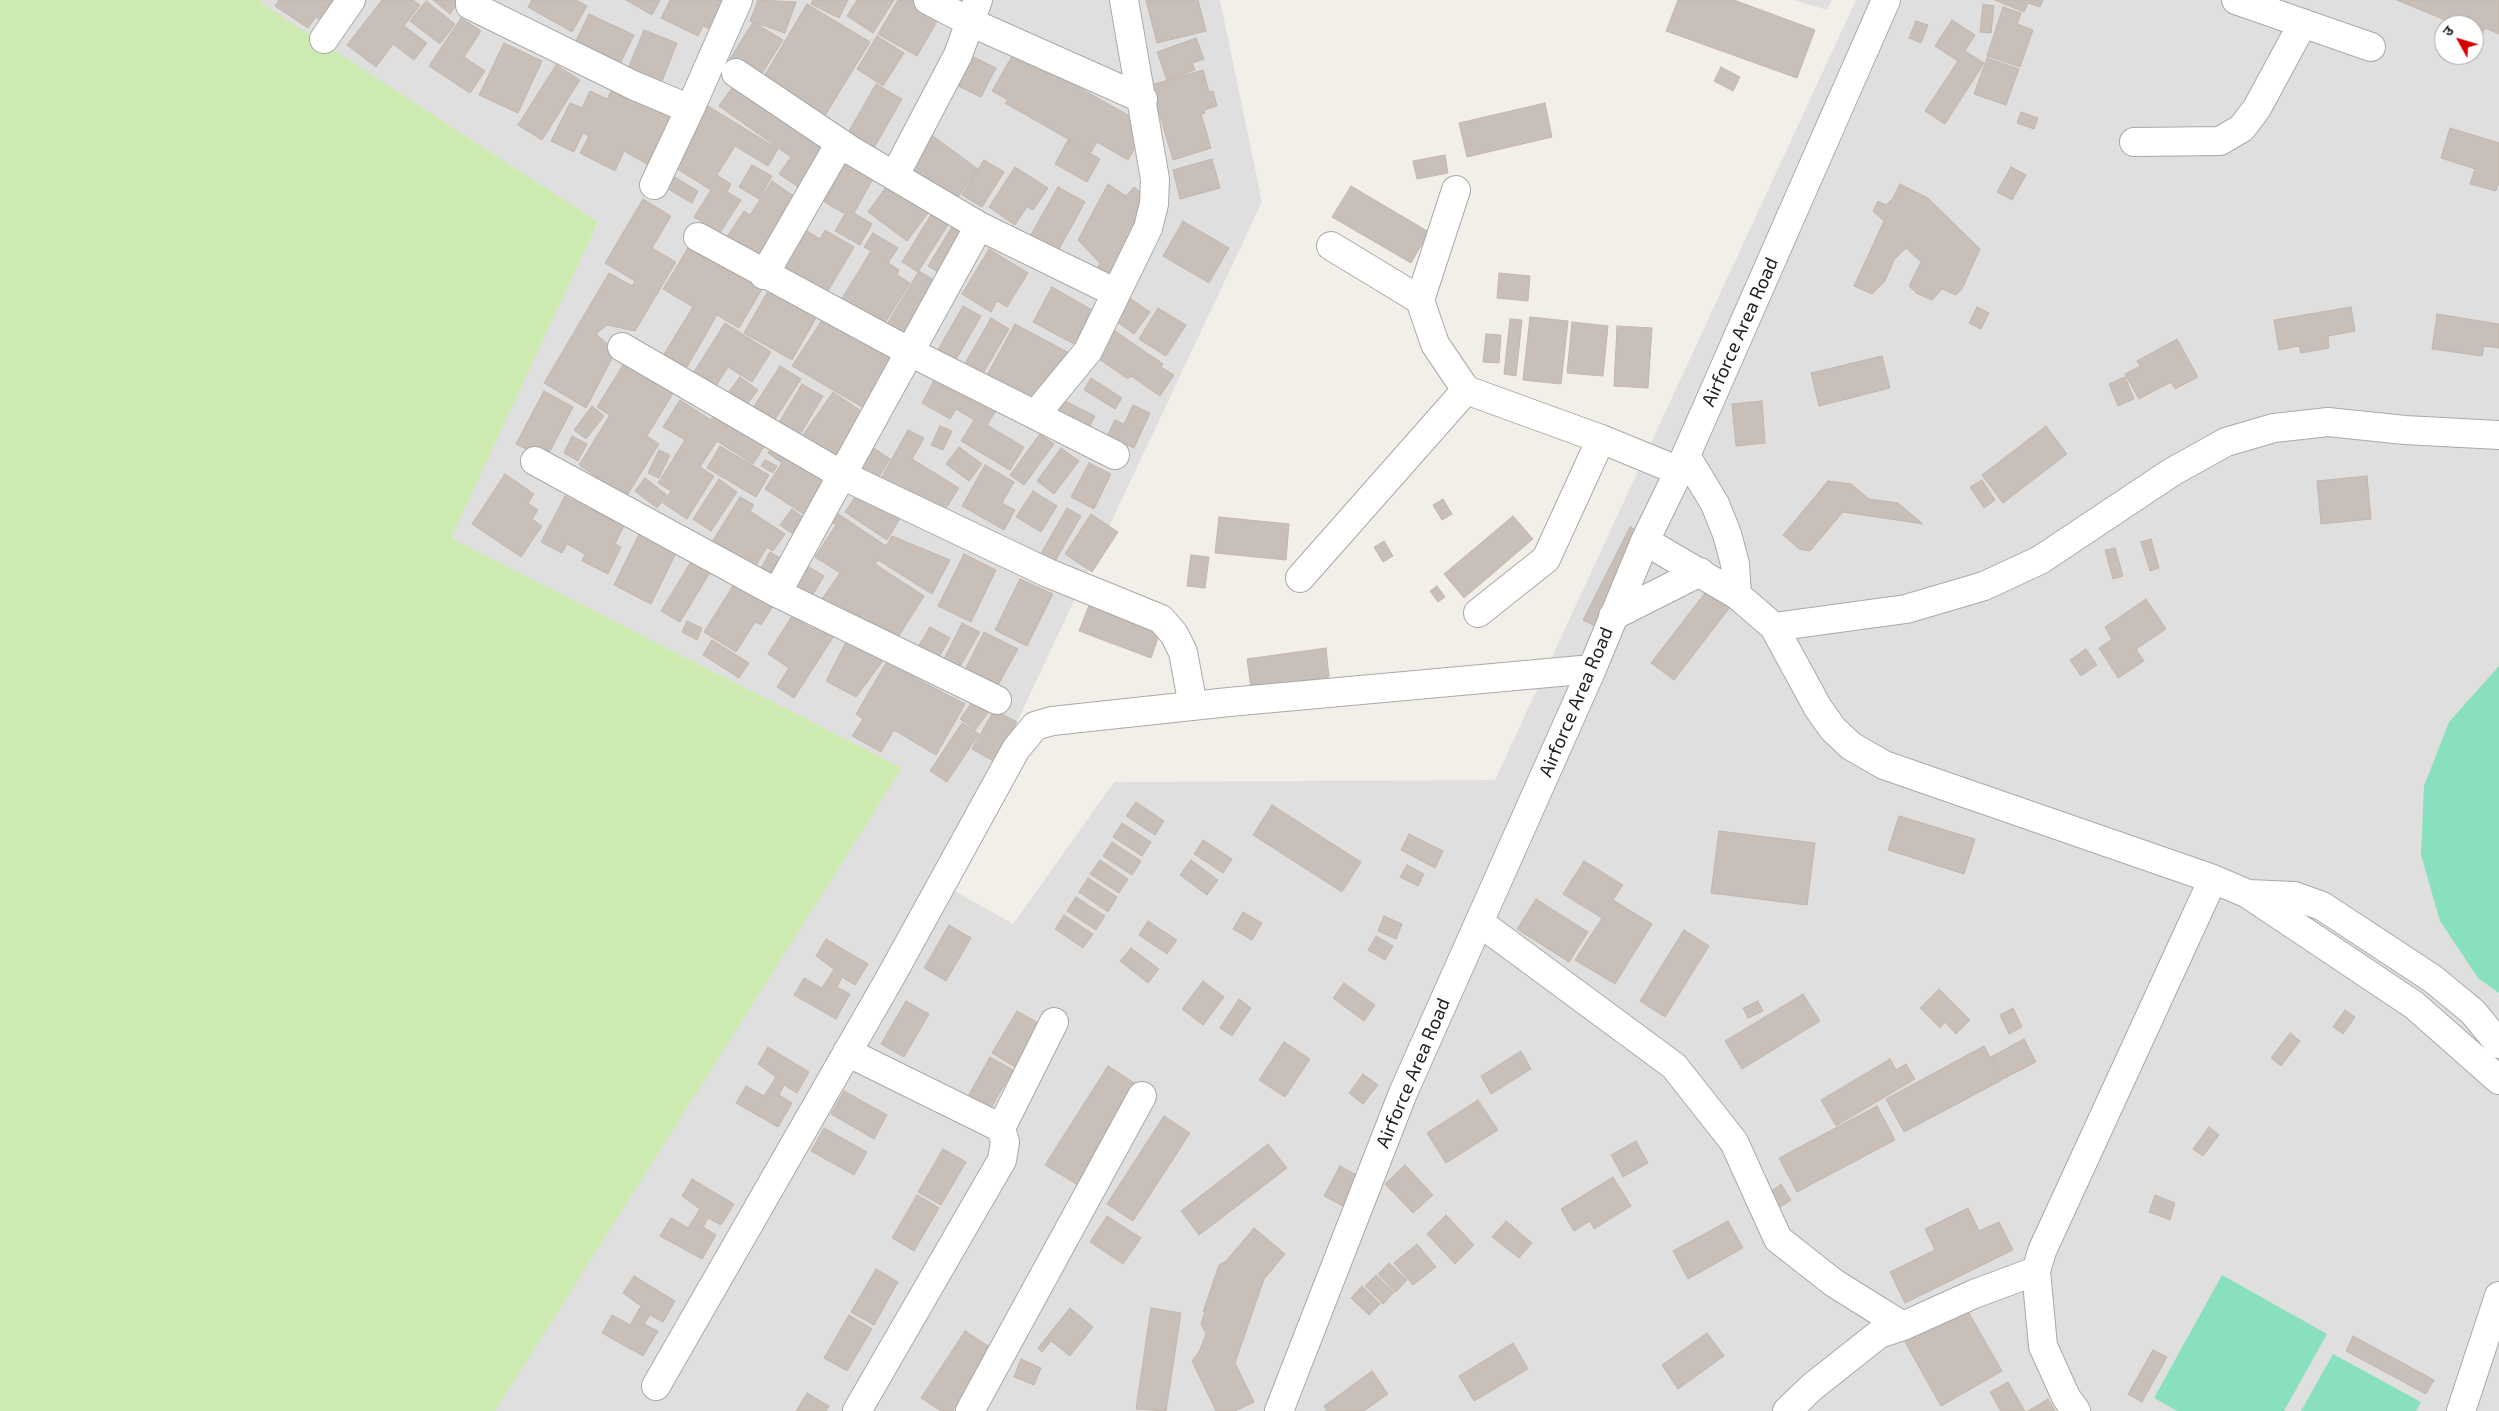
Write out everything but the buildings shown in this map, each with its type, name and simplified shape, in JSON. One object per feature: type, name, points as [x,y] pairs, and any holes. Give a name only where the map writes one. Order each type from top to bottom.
[{"type":"street","points":[[324,40],[351,0]]},
{"type":"street","points":[[470,0],[470,5],[635,86],[690,110]]},
{"type":"street","points":[[654,184],[690,110],[738,0]]},
{"type":"street","points":[[928,0],[974,11],[1143,99]]},
{"type":"street","points":[[1036,414],[1088,350],[1114,292],[1148,228],[1154,204],[1155,179],[1143,99],[1124,0]]},
{"type":"street","name":"Airforce Area Road","points":[[1279,1411],[1402,1092],[1592,669],[1612,616],[1682,463],[1886,0]]},
{"type":"street","points":[[2236,0],[2371,47]]},
{"type":"street","points":[[895,175],[958,55],[974,11]]},
{"type":"street","points":[[2134,142],[2220,141],[2242,128],[2258,108],[2303,23]]},
{"type":"street","points":[[736,73],[840,143],[980,226],[1114,292]]},
{"type":"street","points":[[764,275],[840,143]]},
{"type":"street","points":[[1456,190],[1420,300],[1435,344],[1466,390],[1601,439],[1682,463],[1715,504],[1727,534],[1735,564],[1737,595]]},
{"type":"street","points":[[777,593],[980,226]]},
{"type":"street","points":[[698,237],[764,275],[910,352],[1115,455]]},
{"type":"street","points":[[1331,246],[1420,300]]},
{"type":"street","points":[[622,347],[842,475],[1048,573],[1161,619],[1174,634],[1183,652],[1193,706]]},
{"type":"street","points":[[1300,578],[1466,390]]},
{"type":"street","points":[[1774,627],[1906,609],[1984,586],[2040,560],[2172,472],[2226,442],[2274,428],[2328,422],[2405,430],[2499,435]]},
{"type":"street","points":[[1478,613],[1546,559],[1601,439]]},
{"type":"street","points":[[536,461],[777,593],[997,700]]},
{"type":"street","points":[[1645,541],[1737,595],[1774,627],[1818,708],[1833,729],[1851,746],[1884,765],[2213,879],[2248,894],[2414,1004],[2499,1080]]},
{"type":"street","points":[[1612,616],[1700,572]]},
{"type":"street","points":[[656,1386],[847,1052],[1016,749],[1035,726],[1052,721],[1193,706],[1592,669]]},
{"type":"street","points":[[2076,1411],[2066,1397],[2043,1346],[2036,1271],[2046,1242],[2213,879]]},
{"type":"street","points":[[2248,894],[2294,896],[2322,906],[2433,980],[2473,1012],[2499,1044]]},
{"type":"street","points":[[1479,922],[1674,1066],[1734,1142],[1778,1239],[1834,1283],[1903,1326]]},
{"type":"street","points":[[857,1411],[1002,1160],[1005,1142],[1001,1128],[1054,1022]]},
{"type":"street","points":[[847,1052],[1001,1128]]},
{"type":"street","points":[[970,1411],[1142,1096]]},
{"type":"street","points":[[1787,1411],[1812,1386],[1879,1334],[1903,1326],[1974,1294],[2036,1271]]},
{"type":"street","points":[[2461,1411],[2499,1296]]},
{"type":"shaded area","points":[[261,0],[1220,0],[1262,202],[941,883],[1013,924],[1114,782],[1495,780],[1856,0],[2499,0],[2499,1411],[487,1411],[902,768],[450,538],[598,222],[260,3]]},
{"type":"shaded area","points":[[1794,0],[1832,0],[1827,10]]},
{"type":"green space","points":[[0,0],[261,0],[261,3],[598,222],[451,538],[902,768],[495,1411],[0,1411]]},
{"type":"green space","points":[[2499,666],[2499,993],[2478,978],[2440,921],[2421,855],[2424,786],[2449,722]]},
{"type":"green space","points":[[2222,1275],[2327,1334],[2284,1411],[2177,1411],[2154,1398]]},
{"type":"green space","points":[[2333,1354],[2421,1402],[2416,1411],[2301,1411]]}]
